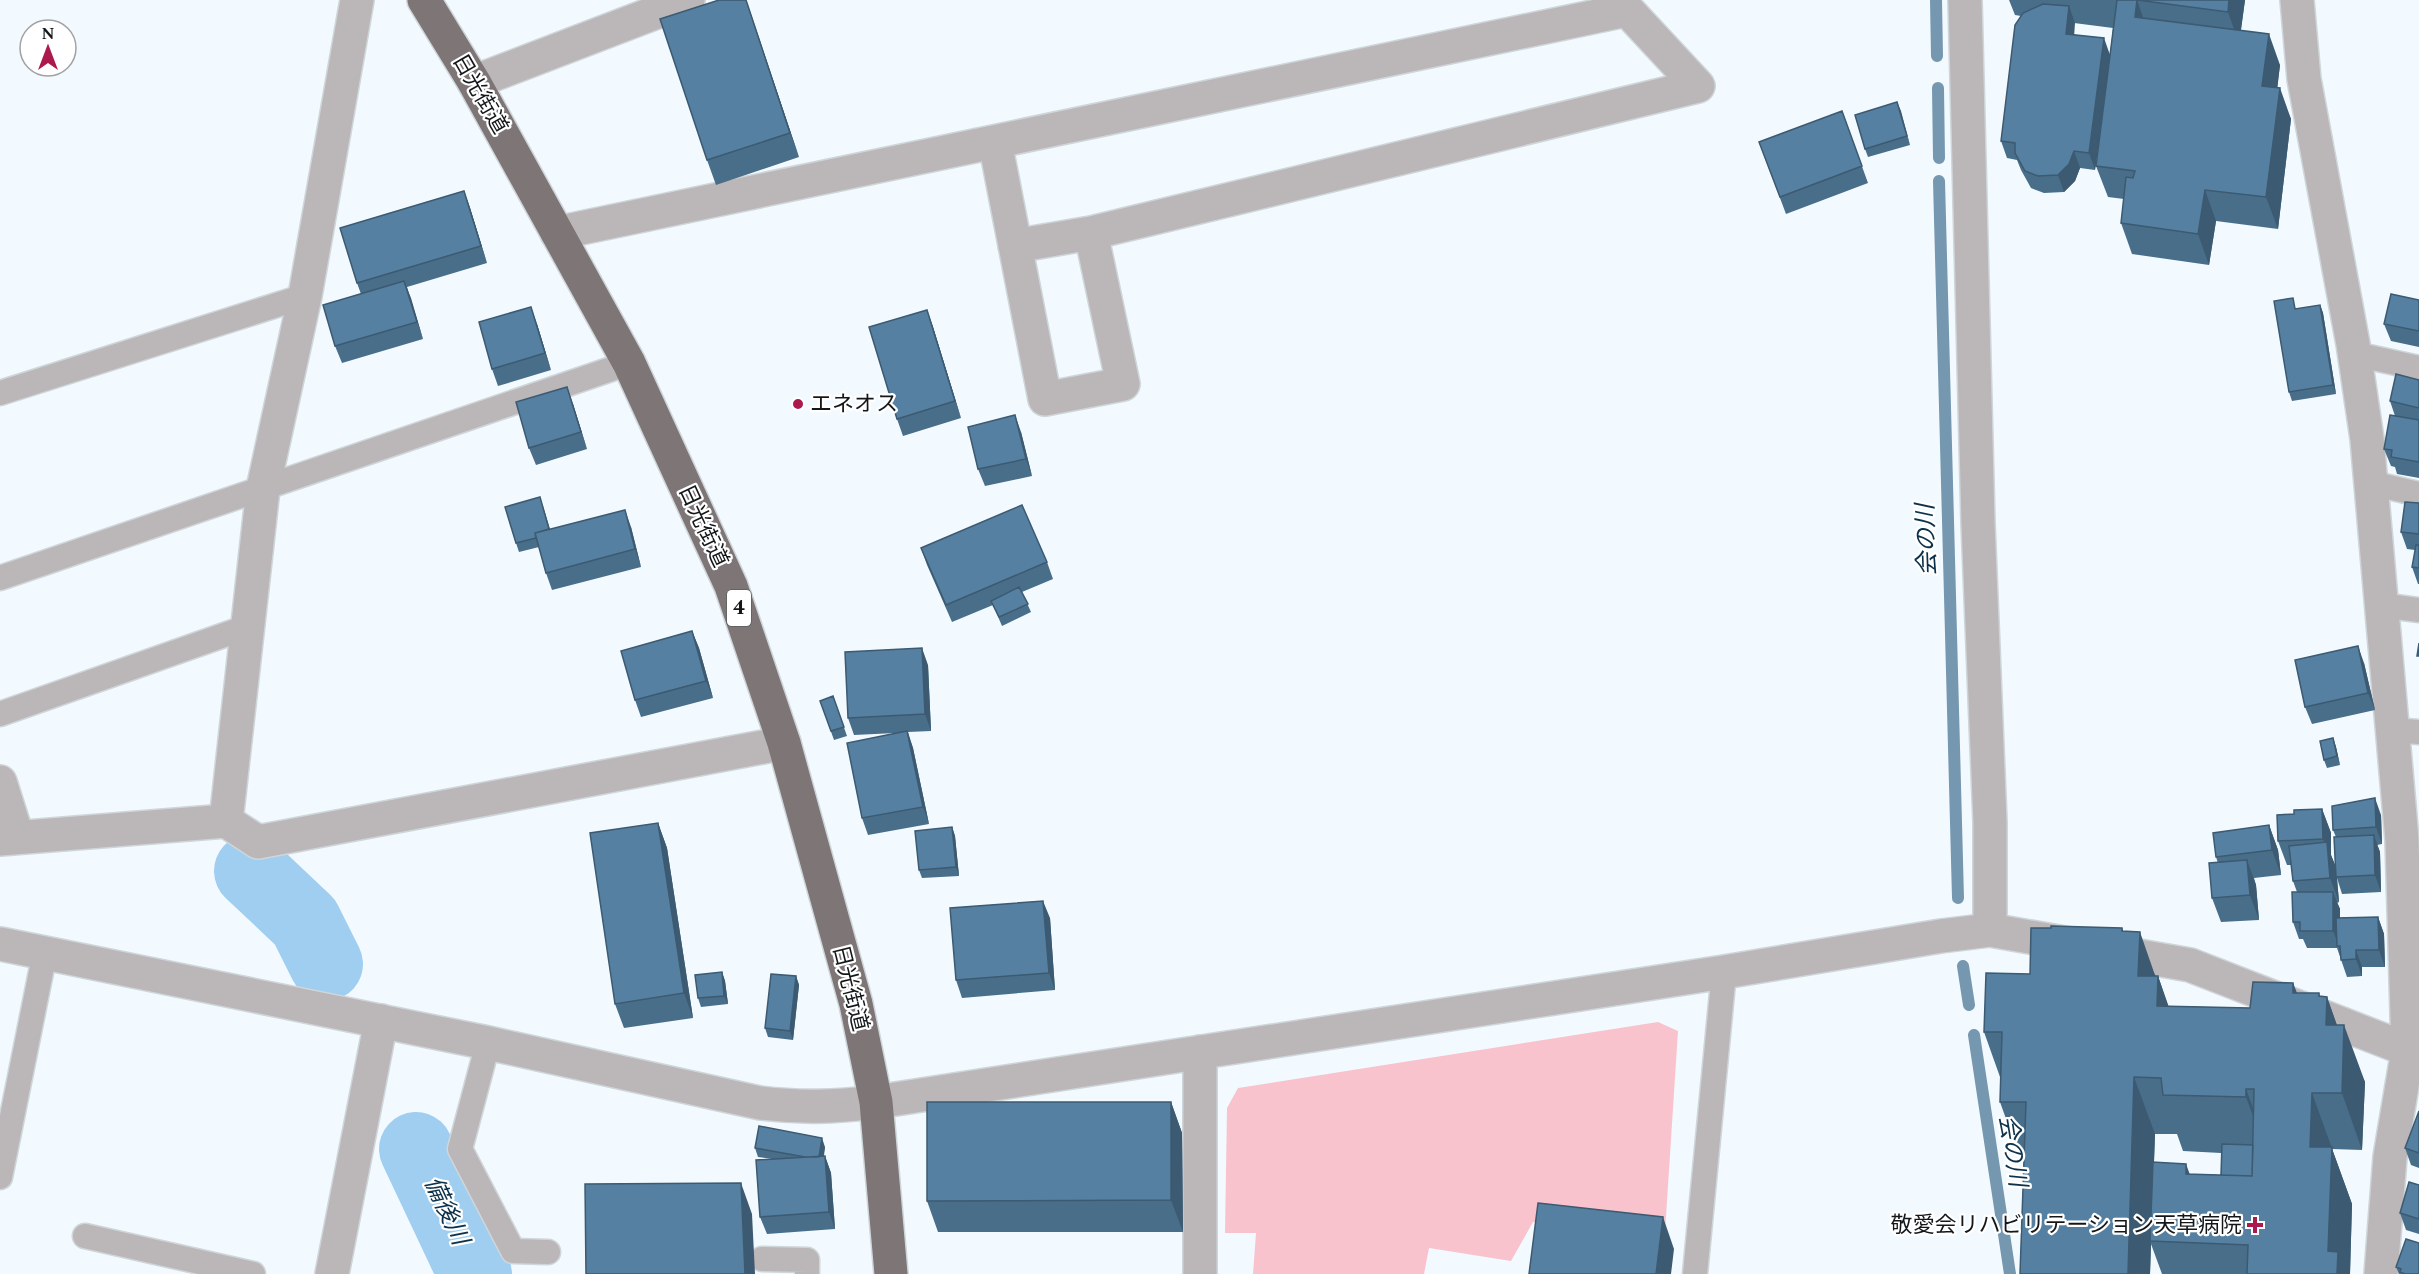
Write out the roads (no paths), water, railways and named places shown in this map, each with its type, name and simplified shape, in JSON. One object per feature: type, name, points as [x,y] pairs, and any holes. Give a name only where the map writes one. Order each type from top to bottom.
[{"type":"highway","name":"日光街道","points":[[424,0],[474,81],[629,363],[731,586],[784,743],[856,1004],[876,1101],[891,1274]]},
{"type":"street","points":[[226,821],[263,489],[305,296],[357,0]]},
{"type":"street","points":[[474,81],[688,0]]},
{"type":"street","points":[[1965,0],[1978,524],[1990,822],[1990,930]]},
{"type":"street","points":[[2297,0],[2304,79],[2355,354],[2371,483],[2381,605],[2406,731],[2402,840],[2414,1052],[2390,1157],[2381,1274]]},
{"type":"street","points":[[557,233],[995,142],[1622,5],[1698,86],[1091,233],[1015,246]]},
{"type":"street","points":[[995,142],[1045,399],[1122,384],[1091,233]]},
{"type":"street","points":[[0,782],[8,837],[226,821],[258,842],[784,743]]},
{"type":"street","points":[[0,944],[488,1043],[760,1103],[799,1108],[834,1107],[876,1101],[1990,930],[2190,965],[2414,1052]]},
{"type":"street","points":[[332,1274],[381,1022]]},
{"type":"street","points":[[1200,1052],[1200,1274]]},
{"type":"lane","points":[[0,393],[305,296]]},
{"type":"lane","points":[[2355,354],[2419,368]]},
{"type":"lane","points":[[0,578],[629,363]]},
{"type":"lane","points":[[2371,483],[2419,494]]},
{"type":"lane","points":[[2381,605],[2419,610]]},
{"type":"lane","points":[[0,714],[247,627]]},
{"type":"lane","points":[[0,1177],[45,952]]},
{"type":"lane","points":[[1695,1274],[1724,972]]},
{"type":"lane","points":[[488,1043],[460,1149],[513,1251],[549,1252]]},
{"type":"lane","points":[[85,1236],[253,1274]]},
{"type":"lane","points":[[762,1259],[807,1260],[807,1274]]},
{"type":"waterway","name":"会の川","points":[[1936,0],[1937,56]]},
{"type":"waterway","name":"会の川","points":[[1938,88],[1939,158]]},
{"type":"waterway","name":"会の川","points":[[1939,181],[1958,898]]},
{"type":"waterway","name":"備後川","points":[[251,871],[305,922],[326,964]]},
{"type":"waterway","name":"会の川","points":[[1963,966],[1969,1005]]},
{"type":"waterway","name":"会の川","points":[[1974,1035],[2010,1274]]},
{"type":"waterway","name":"備後川","points":[[416,1149],[475,1274]]},
{"type":"place","name":"エネオス","points":[[798,404]]},
{"type":"place","name":"敬愛会リハビリテーション天草病院","points":[[2255,1225]]}]
